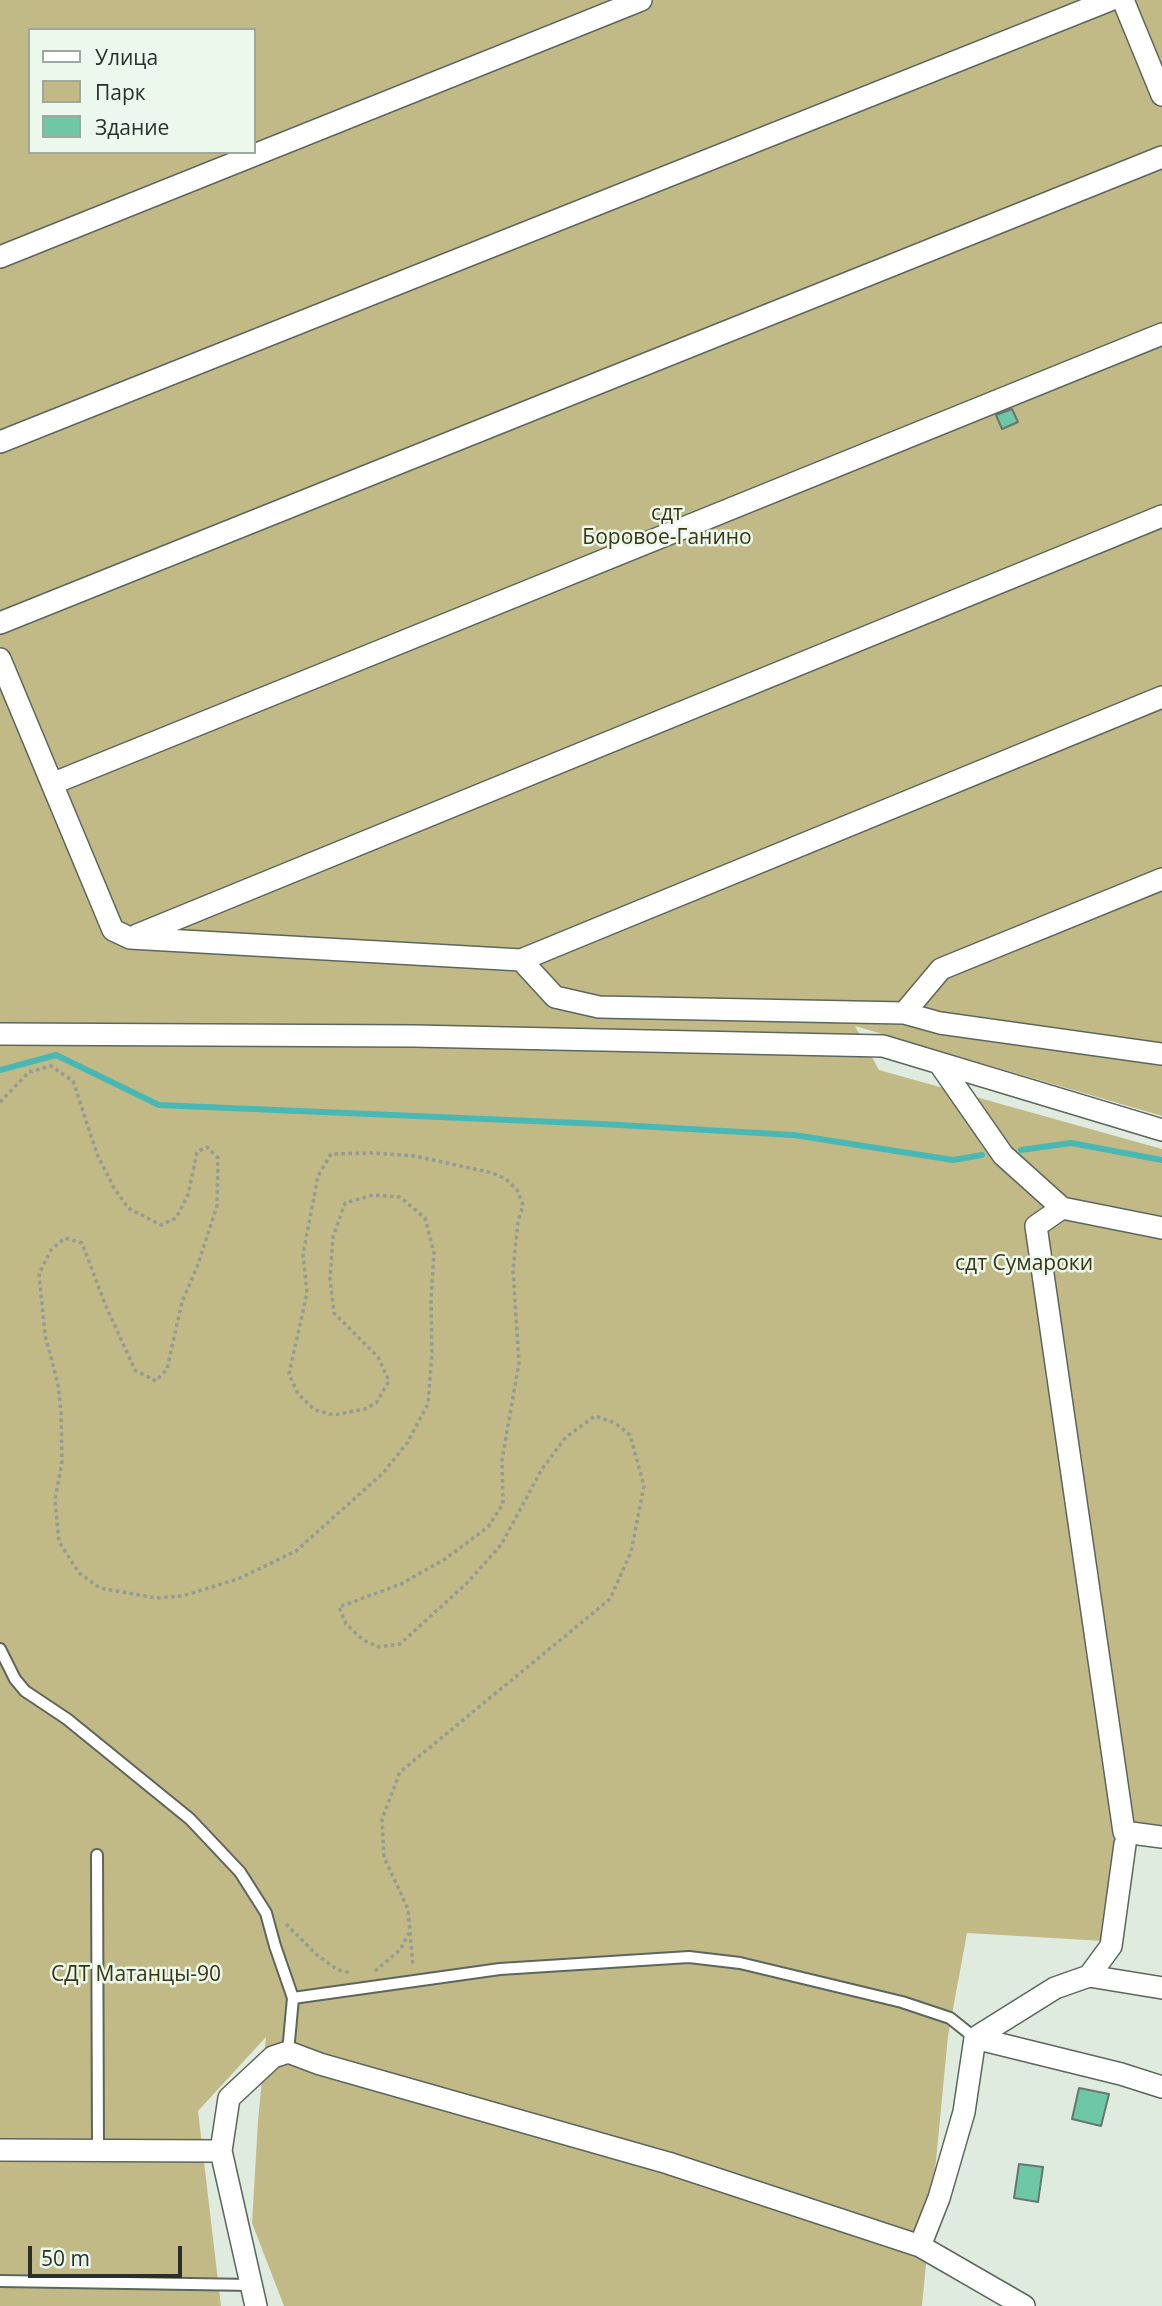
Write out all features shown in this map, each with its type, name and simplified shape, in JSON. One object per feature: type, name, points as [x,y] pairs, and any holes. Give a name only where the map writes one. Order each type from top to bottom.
[{"type":"street","points":[[0,257],[641,0]]},
{"type":"street","points":[[0,442],[1110,0]]},
{"type":"street","points":[[1123,0],[1162,95]]},
{"type":"street","points":[[0,623],[1162,157]]},
{"type":"street","points":[[54,783],[1162,334]]},
{"type":"street","points":[[130,938],[1162,516]]},
{"type":"street","points":[[0,659],[54,783],[113,930],[130,938],[522,960],[1162,697]]},
{"type":"street","points":[[904,1013],[941,969],[1162,879]]},
{"type":"street","points":[[522,960],[555,997],[599,1007],[904,1013],[940,1023],[1162,1054]]},
{"type":"street","points":[[0,1034],[428,1037],[883,1046],[1162,1130]]},
{"type":"street","points":[[939,1063],[1003,1155],[1062,1208],[1162,1228]]},
{"type":"street","points":[[1062,1208],[1036,1226],[1124,1832],[1162,1837]]},
{"type":"street","points":[[1089,1976],[1111,1946],[1125,1844]]},
{"type":"street","points":[[920,2246],[939,2198],[964,2112],[975,2038],[1055,1988],[1089,1976],[1162,1988]]},
{"type":"street","points":[[975,2038],[1121,2074],[1162,2087]]},
{"type":"street","points":[[254,2295],[221,2151],[229,2098],[273,2057],[288,2052],[320,2064],[668,2163],[920,2246],[1024,2306]]},
{"type":"street","points":[[0,2150],[221,2151]]},
{"type":"lane","points":[[0,1648],[15,1679],[25,1691],[66,1719],[190,1819],[240,1872],[266,1913],[293,1998],[288,2052]]},
{"type":"lane","points":[[97,1855],[98,2151]]},
{"type":"lane","points":[[293,1998],[500,1969],[689,1957],[740,1962],[914,2006],[950,2018],[975,2038]]},
{"type":"lane","points":[[0,2281],[254,2295]]},
{"type":"path","points":[[0,1102],[29,1072],[51,1066],[73,1081],[97,1154],[114,1188],[128,1208],[161,1225],[176,1218],[188,1195],[197,1152],[207,1147],[218,1158],[217,1206],[197,1267],[182,1302],[167,1369],[156,1381],[135,1370],[105,1304],[102,1290],[82,1243],[65,1238],[51,1250],[39,1274],[45,1335],[58,1384],[61,1412],[62,1461],[55,1500],[59,1542],[79,1573],[100,1588],[156,1598],[182,1595],[238,1579],[296,1551],[383,1473],[407,1443],[428,1404],[434,1253],[425,1218],[400,1197],[373,1195],[345,1203],[333,1237],[330,1279],[334,1312],[378,1357],[388,1381],[376,1403],[365,1409],[334,1415],[315,1410],[298,1394],[289,1374],[307,1293],[303,1254],[318,1176],[331,1154],[415,1156],[492,1173],[506,1179],[517,1190],[523,1205],[518,1222],[513,1270],[519,1363],[502,1460],[503,1504],[488,1527],[445,1559],[401,1584],[339,1607],[346,1624],[362,1640],[379,1647],[400,1644],[467,1583],[501,1545],[542,1469],[566,1437],[595,1416],[615,1423],[630,1435],[645,1486],[631,1552],[610,1599],[400,1772],[382,1819],[384,1857],[408,1909],[413,1980]]},
{"type":"path","points":[[259,1899],[317,1955],[338,1970],[356,1975]]},
{"type":"path","points":[[369,1975],[400,1950],[411,1931]]},
{"type":"green space","points":[[0,0],[1162,0],[1162,1116],[855,1026],[879,1070],[1162,1149],[1162,1837],[1124,1832],[1104,1941],[967,1933],[948,2036],[922,2306],[284,2306],[252,2223],[266,2037],[198,2111],[221,2306],[0,2306]]},
{"type":"building","points":[[1012,409],[1018,422],[1002,429],[996,415]]},
{"type":"building","points":[[1079,2088],[1109,2094],[1101,2126],[1072,2119]]},
{"type":"building","points":[[1019,2164],[1043,2167],[1038,2202],[1014,2198]]},
{"type":"waterway","points":[[0,1070],[56,1055],[159,1105],[794,1135],[953,1160],[982,1155]]},
{"type":"waterway","points":[[1021,1150],[1071,1143],[1162,1160]]},
{"type":"park label","name":"сдт Боровое-Ганино","points":[[667,526]]},
{"type":"park label","name":"сдт Сумароки","points":[[1024,1264]]},
{"type":"park label","name":"СДТ Матанцы-90","points":[[136,1975]]}]
